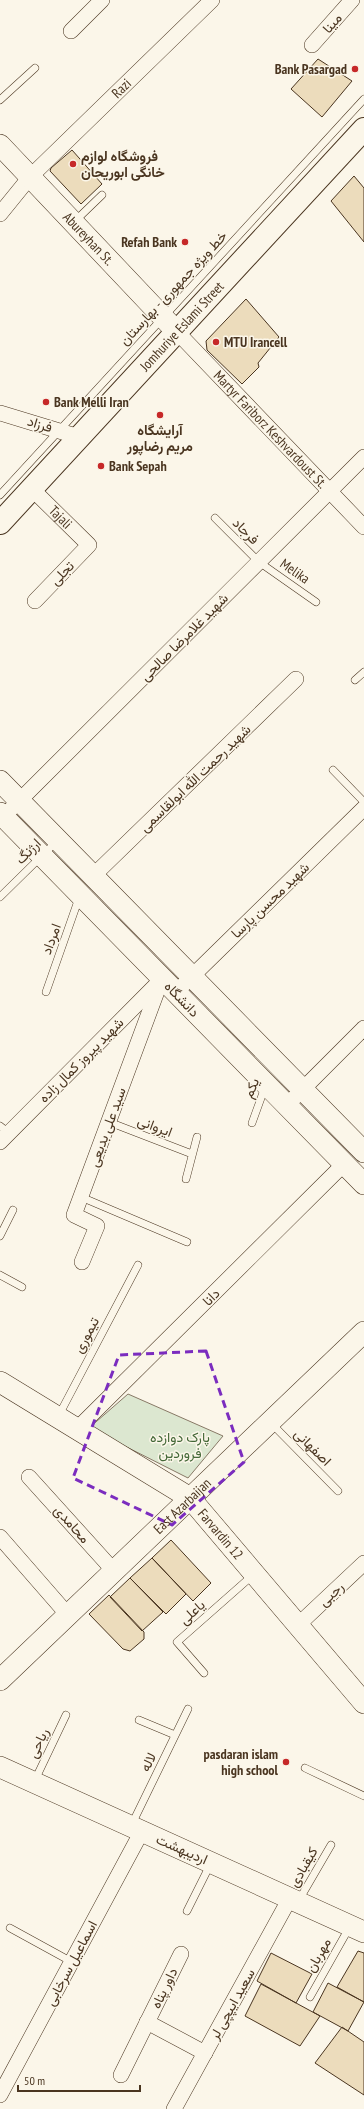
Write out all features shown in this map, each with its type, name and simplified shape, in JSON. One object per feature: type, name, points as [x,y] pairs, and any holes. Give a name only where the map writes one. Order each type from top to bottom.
[{"type":"main road","name":"Jomhuriye Eslami Street","points":[[0,523],[80,437],[170,325],[364,129]]},
{"type":"main road","name":"Abureyhan St.","points":[[0,145],[170,325]]},
{"type":"main road","name":"دانشگاه","points":[[0,781],[185,969],[271,1073],[286,1105],[364,1184]]},
{"type":"main road","name":"دانشگاه","points":[[2,815],[169,985],[271,1073],[302,1089],[363,1149]]},
{"type":"main road","points":[[80,895],[93,876]]},
{"type":"main road","points":[[169,985],[185,969]]},
{"type":"main road","points":[[344,1164],[363,1149]]},
{"type":"main road","name":"East Azarbaijan","points":[[0,1680],[364,1332]]},
{"type":"main road","name":"Farvardin 12","points":[[0,1382],[190,1498],[364,1703]]},
{"type":"main road","name":"اردیبهشت","points":[[0,1768],[34,1782],[357,1929]]},
{"type":"street","points":[[71,31],[102,0]]},
{"type":"street","name":"Razi","points":[[0,214],[30,177],[212,0]]},
{"type":"street","name":"مینا","points":[[312,45],[352,0]]},
{"type":"street","name":"Martyr Fariborz Keshvardoust St.","points":[[170,325],[364,527]]},
{"type":"street","name":"فرزاد","points":[[0,412],[80,437]]},
{"type":"street","name":"شهید غلامرضا صالحی","points":[[2,815],[19,801],[364,457]]},
{"type":"street","name":"Tajali","points":[[32,489],[89,545],[35,601]]},
{"type":"street","name":"شهید رحمت الله ابولقاسمی","points":[[93,876],[296,679]]},
{"type":"street","name":"شهید محسن پارسا","points":[[185,969],[364,808]]},
{"type":"street","name":"سید علی بدیعی","points":[[82,1262],[98,1226],[74,1215],[109,1122],[169,985]]},
{"type":"street","name":"شهید پیروز کمال زاده","points":[[3,1134],[169,985]]},
{"type":"street","points":[[286,1105],[364,1028]]},
{"type":"street","name":"دانا","points":[[77,1429],[344,1164]]},
{"type":"street","name":"محامدی","points":[[29,1477],[114,1571]]},
{"type":"street","points":[[0,1537],[68,1615]]},
{"type":"street","name":"رجبی","points":[[298,1625],[364,1563]]},
{"type":"street","name":"اسماعیل سرخابی","points":[[0,2095],[72,1962],[137,1829]]},
{"type":"street","name":"سعید ایپچی لر","points":[[174,2109],[294,1900]]},
{"type":"street","name":"داور پناه","points":[[121,2074],[181,1954]]},
{"type":"street","name":"داور پناه","points":[[147,2022],[205,2053]]},
{"type":"lane","points":[[0,100],[35,68]]},
{"type":"lane","name":"خط ویژه جمهوری - بهارستان","points":[[0,495],[59,430],[170,325],[364,99]]},
{"type":"lane","points":[[73,222],[102,194]]},
{"type":"lane","name":"فرجاد","points":[[215,518],[259,562]]},
{"type":"lane","name":"Melika","points":[[259,562],[316,602]]},
{"type":"lane","points":[[355,680],[364,672]]},
{"type":"lane","points":[[334,770],[364,802]]},
{"type":"lane","name":"ارژنگ","points":[[0,897],[58,840]]},
{"type":"lane","name":"امرداد","points":[[46,992],[80,895]]},
{"type":"lane","name":"یکم","points":[[252,1123],[271,1073]]},
{"type":"lane","name":"ایروانی","points":[[109,1122],[192,1154]]},
{"type":"lane","points":[[186,1179],[197,1137]]},
{"type":"lane","points":[[81,1197],[187,1242]]},
{"type":"lane","points":[[0,1236],[13,1210]]},
{"type":"lane","name":"تیموری","points":[[58,1418],[138,1265]]},
{"type":"lane","points":[[0,1275],[22,1287]]},
{"type":"lane","name":"اصفهانی","points":[[270,1422],[338,1491]]},
{"type":"lane","name":"یاعلی","points":[[204,1673],[177,1642],[254,1573]]},
{"type":"lane","name":"لاله","points":[[137,1829],[175,1735],[188,1709]]},
{"type":"lane","name":"ریاحی","points":[[34,1782],[66,1715]]},
{"type":"lane","points":[[139,1720],[175,1735]]},
{"type":"lane","points":[[306,1768],[364,1796]]},
{"type":"lane","name":"کیقبادی","points":[[294,1900],[331,1845]]},
{"type":"lane","points":[[187,1911],[211,1862]]},
{"type":"lane","points":[[10,1928],[72,1962]]},
{"type":"lane","name":"مهربان","points":[[310,1998],[357,1929]]},
{"type":"highlighted area","points":[[206,1351],[244,1462],[172,1525],[73,1478],[119,1355]]},
{"type":"green space","name":"پارک دوازده فروردین","points":[[128,1394],[223,1436],[188,1478],[89,1428]]},
{"type":"building","points":[[318,59],[352,81],[322,117],[291,89]]},
{"type":"building","points":[[72,150],[102,184],[81,204],[50,171],[51,168]]},
{"type":"building","points":[[354,176],[364,188],[364,242],[331,201]]},
{"type":"building","points":[[246,299],[279,337],[258,363],[259,367],[242,384],[207,350],[206,341]]},
{"type":"building","points":[[171,1540],[211,1583],[193,1601],[152,1558]]},
{"type":"building","points":[[152,1558],[186,1594],[166,1614],[130,1578]]},
{"type":"building","points":[[130,1578],[163,1612],[142,1631],[110,1597]]},
{"type":"building","points":[[109,1595],[144,1632],[144,1639],[130,1651],[123,1649],[89,1614]]},
{"type":"building","points":[[358,1951],[364,1953],[364,2002],[337,1987]]},
{"type":"building","points":[[271,1953],[312,1974],[296,2003],[257,1981]]},
{"type":"building","points":[[328,1983],[364,2002],[348,2031],[313,2012]]},
{"type":"building","points":[[261,1984],[320,2016],[300,2046],[245,2016]]},
{"type":"building","points":[[342,2027],[364,2042],[364,2095],[315,2063]]},
{"type":"place","name":"Bank Pasargad","points":[[355,69]]},
{"type":"place","name":"فروشگاه لوازم خانگی ابوریحان","points":[[73,164]]},
{"type":"place","name":"Refah Bank","points":[[185,242]]},
{"type":"place","name":"MTU Irancell","points":[[216,342]]},
{"type":"place","name":"Bank Melli Iran","points":[[46,402]]},
{"type":"place","name":"آرایشگاه مریم رضاپور","points":[[160,415]]},
{"type":"place","name":"Bank Sepah","points":[[101,466]]},
{"type":"place","name":"pasdaran islam high school","points":[[286,1762]]}]
